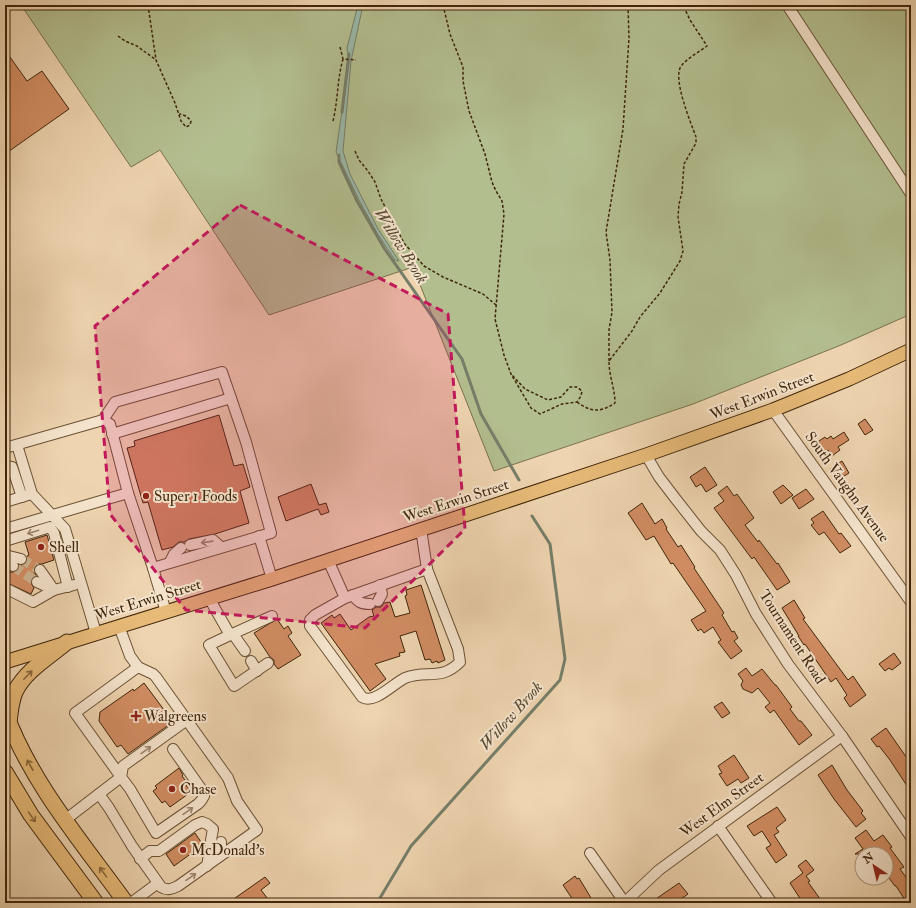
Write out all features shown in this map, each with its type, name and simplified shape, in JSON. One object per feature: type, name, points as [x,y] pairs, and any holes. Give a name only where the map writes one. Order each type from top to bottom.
[{"type":"highway","points":[[67,642],[33,670],[20,684],[7,717],[34,773],[65,820],[126,903]]},
{"type":"highway","points":[[5,772],[27,809],[96,903]]},
{"type":"main road","name":"West Erwin Street","points":[[5,662],[272,579],[646,455],[773,410],[911,350]]},
{"type":"street","points":[[787,5],[911,194]]},
{"type":"street","points":[[5,448],[103,420],[115,402],[222,372],[246,442],[271,533],[154,568]]},
{"type":"street","points":[[112,434],[231,398]]},
{"type":"street","name":"South Vaughn Avenue","points":[[773,410],[911,602]]},
{"type":"street","points":[[103,420],[110,424],[128,493],[154,568],[166,612]]},
{"type":"street","points":[[17,445],[32,494],[65,529],[96,633]]},
{"type":"street","name":"Tournament Road","points":[[646,455],[675,498],[701,531],[720,550],[736,575],[756,614],[788,664],[842,736],[911,837]]},
{"type":"street","points":[[22,497],[9,468],[23,464]]},
{"type":"street","points":[[5,529],[128,493]]},
{"type":"street","points":[[5,502],[32,494]]},
{"type":"street","points":[[5,541],[50,527],[54,533],[68,587]]},
{"type":"street","points":[[421,529],[427,569],[458,649],[460,662],[446,672],[406,678],[373,698],[365,699],[310,626],[310,620],[315,615],[349,596],[427,569]]},
{"type":"street","points":[[259,536],[272,579]]},
{"type":"street","points":[[170,562],[174,554],[186,546],[213,540],[221,548]]},
{"type":"street","points":[[5,555],[21,559]]},
{"type":"street","points":[[5,558],[13,566]]},
{"type":"street","points":[[328,560],[349,596],[358,602],[364,604],[374,603],[382,594],[380,585]]},
{"type":"street","points":[[40,570],[54,590]]},
{"type":"street","points":[[37,582],[54,590]]},
{"type":"street","points":[[5,588],[33,602],[54,590],[81,584]]},
{"type":"street","points":[[209,598],[244,651]]},
{"type":"street","points":[[268,663],[234,686],[209,645],[272,616]]},
{"type":"street","points":[[99,794],[140,859],[164,889],[172,889],[178,886],[208,862],[257,830],[237,801],[228,778],[156,677],[138,667],[130,656],[120,626]]},
{"type":"street","points":[[251,662],[257,671]]},
{"type":"street","points":[[138,667],[75,713],[130,789],[156,833],[198,804],[204,796],[202,790],[172,749]]},
{"type":"street","points":[[65,820],[121,777],[123,766],[187,720]]},
{"type":"street","name":"West Elm Street","points":[[625,903],[659,870],[842,736]]},
{"type":"street","points":[[140,859],[150,851],[159,851],[199,823],[205,822],[213,829],[216,841],[221,848],[208,862]]},
{"type":"street","points":[[718,826],[772,903]]},
{"type":"street","points":[[590,854],[625,903]]},
{"type":"street","points":[[131,903],[158,883]]},
{"type":"path","points":[[148,5],[156,60],[180,114],[181,122],[186,127],[190,125],[191,121],[189,118],[180,114]]},
{"type":"path","points":[[442,5],[450,34],[463,67],[463,81],[469,111],[485,154],[492,182],[502,201],[504,214],[495,320],[504,355],[511,374],[531,408],[540,414],[562,404],[577,402],[594,410],[604,410],[615,403],[615,391],[609,361],[609,330],[612,312],[610,260],[606,232],[623,129],[629,38],[628,5]]},
{"type":"path","points":[[609,361],[632,331],[640,317],[660,293],[680,261],[683,250],[678,217],[679,204],[682,192],[684,164],[696,143],[696,137],[681,92],[678,71],[681,65],[707,46],[690,20],[683,5]]},
{"type":"path","points":[[118,36],[137,46],[156,60]]},
{"type":"path","points":[[333,121],[340,69],[344,59],[340,46]]},
{"type":"path","points":[[344,59],[356,60]]},
{"type":"path","points":[[355,151],[359,160],[375,182],[381,199],[404,242],[424,266],[443,277],[484,294],[496,305]]},
{"type":"path","points":[[511,374],[525,389],[548,400],[561,397],[570,387],[577,387],[582,391],[577,402]]},
{"type":"highlighted area","points":[[240,205],[448,314],[465,529],[365,628],[186,610],[110,514],[95,326]]},
{"type":"green space","points":[[21,5],[911,5],[911,314],[841,345],[693,404],[494,471],[413,267],[269,315],[160,150],[131,167]]},
{"type":"shaded area","points":[[358,5],[363,5],[351,61],[343,151],[350,174],[378,229],[399,261],[395,260],[377,233],[336,152],[349,63],[347,48]]},
{"type":"building","points":[[5,50],[27,81],[42,71],[69,109],[5,154]]},
{"type":"building","points":[[219,415],[234,466],[243,464],[250,487],[240,491],[249,523],[215,534],[179,542],[173,547],[162,550],[148,502],[143,503],[127,448],[135,446],[134,441]]},
{"type":"building","points":[[865,419],[873,430],[865,435],[858,424]]},
{"type":"building","points":[[844,432],[849,440],[838,447],[840,450],[832,456],[828,450],[823,454],[816,443],[825,437],[827,439],[831,436],[833,439]]},
{"type":"building","points":[[842,461],[849,473],[841,478],[837,473],[834,475],[830,469]]},
{"type":"building","points":[[705,467],[717,485],[706,492],[701,484],[696,487],[690,477]]},
{"type":"building","points":[[311,484],[319,505],[326,503],[329,512],[321,515],[318,509],[286,521],[278,497]]},
{"type":"building","points":[[783,485],[793,495],[781,504],[773,492]]},
{"type":"building","points":[[727,486],[734,496],[737,494],[754,518],[745,525],[758,542],[759,540],[777,564],[778,563],[790,582],[777,590],[754,557],[752,559],[714,508],[724,501],[718,493]]},
{"type":"building","points":[[806,489],[814,499],[799,509],[792,498]]},
{"type":"building","points":[[642,503],[655,524],[662,519],[667,528],[666,529],[678,547],[681,545],[695,567],[694,568],[724,613],[722,615],[732,632],[734,631],[738,638],[734,641],[742,651],[731,659],[718,642],[721,640],[713,627],[704,633],[701,629],[698,631],[691,620],[706,611],[673,563],[671,564],[654,536],[646,540],[628,513]]},
{"type":"building","points":[[823,511],[839,534],[841,533],[851,546],[840,553],[824,532],[819,535],[811,525],[814,523],[811,519]]},
{"type":"building","points":[[47,535],[54,560],[34,567],[36,576],[31,580],[34,588],[31,594],[5,582],[10,572],[17,571],[19,565],[23,565],[27,561],[27,556],[29,555],[25,542]]},
{"type":"building","points":[[421,585],[445,660],[438,663],[437,661],[432,663],[430,659],[425,660],[416,631],[400,636],[405,652],[399,653],[400,656],[375,664],[386,679],[370,691],[321,623],[332,615],[334,618],[340,614],[351,630],[369,617],[374,616],[372,610],[376,607],[381,607],[384,603],[390,602],[395,617],[410,613],[405,596],[407,595],[406,590]]},
{"type":"building","points":[[794,600],[805,618],[803,619],[848,680],[853,676],[866,695],[850,707],[844,698],[847,695],[836,678],[831,682],[798,636],[782,608]]},
{"type":"building","points":[[277,619],[284,629],[288,626],[292,633],[288,636],[301,655],[278,669],[274,664],[274,660],[270,657],[254,633]]},
{"type":"building","points":[[894,653],[901,663],[892,670],[889,668],[885,671],[879,664]]},
{"type":"building","points":[[746,668],[752,676],[762,669],[792,707],[790,709],[799,721],[801,721],[812,735],[799,745],[774,710],[770,713],[765,707],[770,703],[758,688],[752,693],[743,689],[741,685],[743,681],[738,674]]},
{"type":"building","name":"Walgreens","points":[[144,683],[173,722],[128,754],[121,745],[117,747],[99,721],[100,712]]},
{"type":"building","points":[[722,702],[730,713],[722,718],[714,707]]},
{"type":"building","points":[[886,728],[911,764],[911,792],[890,760],[879,746],[877,747],[871,739]]},
{"type":"building","points":[[734,755],[749,778],[741,783],[738,779],[727,786],[719,774],[722,773],[718,766]]},
{"type":"building","points":[[832,765],[847,790],[863,811],[861,813],[866,819],[856,827],[834,799],[818,775]]},
{"type":"building","name":"Chase","points":[[179,768],[183,775],[182,776],[188,784],[186,785],[191,792],[170,807],[165,801],[162,803],[153,791],[157,788],[155,786]]},
{"type":"building","points":[[777,807],[786,820],[776,828],[779,832],[774,835],[787,855],[776,863],[766,848],[771,845],[762,831],[754,836],[747,826]]},
{"type":"building","points":[[866,830],[874,841],[883,835],[891,846],[861,846],[855,838]]},
{"type":"building","name":"McDonald's","points":[[195,833],[203,845],[174,866],[166,854]]},
{"type":"building","points":[[894,853],[904,867],[900,869],[911,884],[911,903],[907,903],[895,886]]},
{"type":"building","points":[[806,860],[814,870],[806,876],[810,881],[808,882],[823,903],[803,903],[790,883],[803,873],[798,866]]},
{"type":"building","points":[[575,876],[577,879],[579,878],[594,903],[575,903],[563,885]]},
{"type":"building","points":[[265,877],[270,883],[261,890],[271,903],[228,903]]},
{"type":"building","points":[[679,883],[688,894],[675,903],[650,903]]},
{"type":"waterway","name":"Willow Brook","points":[[342,112],[349,54]]},
{"type":"waterway","name":"Willow Brook","points":[[339,155],[339,162],[357,201],[384,248],[462,359],[481,414],[519,480]]},
{"type":"waterway","name":"Willow Brook","points":[[377,903],[411,846],[560,680],[565,659],[550,544],[532,516]]},
{"type":"tunnel","points":[[21,559],[40,570]]},
{"type":"tunnel","points":[[13,566],[37,582]]},
{"type":"place","name":"Super 1 Foods","points":[[146,496]]},
{"type":"place","name":"Shell","points":[[41,547]]},
{"type":"place","name":"Walgreens","points":[[136,716]]},
{"type":"place","name":"Chase","points":[[172,789]]},
{"type":"place","name":"McDonald's","points":[[183,850]]}]
